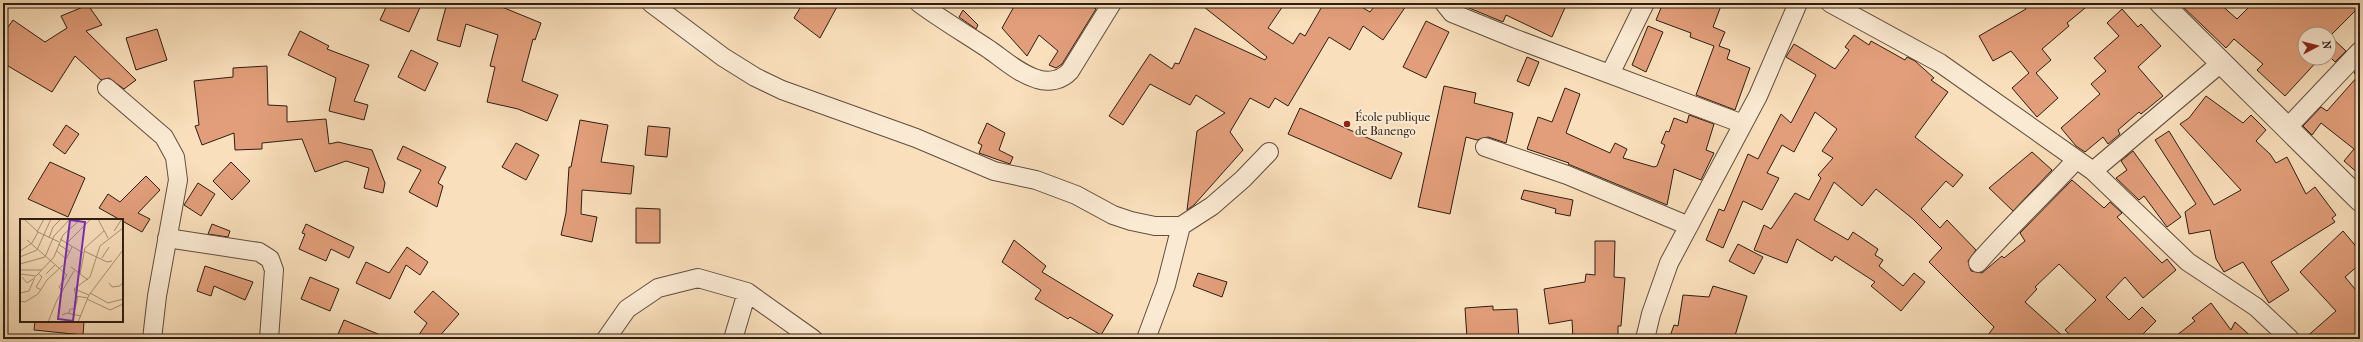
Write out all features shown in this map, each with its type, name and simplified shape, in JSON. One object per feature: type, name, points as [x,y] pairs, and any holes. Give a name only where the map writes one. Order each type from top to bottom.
[{"type":"street","points":[[651,3],[673,9],[723,57],[754,77],[782,90],[916,138],[994,172],[1036,180],[1076,195],[1113,215],[1155,226],[1181,226],[1212,206],[1243,179],[1269,152]]},
{"type":"street","points":[[919,3],[953,28],[1021,71],[1036,79],[1047,81],[1064,77],[1070,71],[1112,3]]},
{"type":"street","points":[[1444,3],[1452,13],[1743,124]]},
{"type":"street","points":[[1610,74],[1646,3]]},
{"type":"street","points":[[1645,339],[1651,314],[1669,263],[1758,96],[1798,3]]},
{"type":"street","points":[[1830,3],[1940,63],[2093,171],[2188,262],[2256,307],[2290,339]]},
{"type":"street","points":[[2161,3],[2222,62],[2286,129],[2360,200]]},
{"type":"street","points":[[2286,129],[2360,51]]},
{"type":"street","points":[[2093,171],[2222,62]]},
{"type":"street","points":[[107,88],[164,137],[175,157],[178,180],[157,296],[152,339]]},
{"type":"street","points":[[1486,147],[1567,175],[1689,226]]},
{"type":"street","points":[[1978,263],[1996,242],[2041,199],[2076,160]]},
{"type":"street","points":[[1146,339],[1166,286],[1181,226]]},
{"type":"street","points":[[167,238],[259,252],[270,259],[274,270],[269,339]]},
{"type":"street","points":[[606,339],[627,309],[658,288],[698,278],[747,292],[807,333],[813,339]]},
{"type":"street","points":[[733,339],[747,292]]},
{"type":"building","points":[[388,3],[422,3],[409,32],[380,20]]},
{"type":"building","points":[[447,3],[492,3],[541,23],[535,40],[533,39],[522,81],[558,95],[547,121],[518,109],[487,102],[495,67],[490,66],[498,35],[466,24],[460,47],[437,40]]},
{"type":"building","points":[[803,3],[839,3],[820,38],[794,18]]},
{"type":"building","points":[[1016,3],[1086,3],[1096,9],[1062,64],[1056,68],[1049,65],[1058,51],[1039,35],[1027,56],[1002,28]]},
{"type":"building","points":[[1199,3],[1285,3],[1268,28],[1293,44],[1300,33],[1305,36],[1324,3],[1355,3],[1370,12],[1377,3],[1408,3],[1383,40],[1363,26],[1350,50],[1329,37],[1288,106],[1275,98],[1269,108],[1250,98],[1230,132],[1243,150],[1194,205],[1187,210],[1197,131],[1225,113],[1196,95],[1190,105],[1150,84],[1123,125],[1109,116],[1150,54],[1172,69],[1175,63],[1179,64],[1195,28],[1265,60],[1267,57]]},
{"type":"building","points":[[1457,3],[1567,3],[1552,37],[1506,15],[1503,22]]},
{"type":"building","points":[[1663,3],[1722,3],[1713,27],[1725,32],[1719,46],[1730,50],[1727,59],[1750,68],[1735,110],[1696,95],[1714,46],[1690,37],[1691,33],[1656,20]]},
{"type":"building","points":[[2021,3],[2091,3],[2067,23],[2069,26],[2042,49],[2051,60],[2036,73],[2058,98],[2037,117],[2012,88],[2029,73],[2011,51],[1993,61],[1979,36],[2026,9]]},
{"type":"building","points":[[2179,3],[2219,3],[2237,19],[2253,3],[2360,3],[2360,6],[2337,29],[2337,26],[2297,26],[2297,66],[2313,66],[2285,96],[2257,70],[2263,64],[2234,39],[2226,48]]},
{"type":"building","points":[[88,5],[102,25],[86,31],[136,80],[124,89],[109,78],[101,80],[75,56],[52,92],[3,63],[3,34],[13,20],[45,42],[67,28],[61,16]]},
{"type":"building","points":[[2122,9],[2138,27],[2141,24],[2161,46],[2138,67],[2163,96],[2141,114],[2139,112],[2118,130],[2120,134],[2108,144],[2103,137],[2085,152],[2076,146],[2061,128],[2100,94],[2091,84],[2106,71],[2094,58],[2119,36],[2107,23]]},
{"type":"building","points":[[963,10],[978,25],[976,29],[959,17]]},
{"type":"building","points":[[1426,21],[1449,32],[1426,78],[1403,67]]},
{"type":"building","points":[[1648,26],[1663,32],[1646,72],[1632,65]]},
{"type":"building","points":[[157,29],[167,60],[136,70],[126,38]]},
{"type":"building","points":[[300,31],[329,46],[327,49],[369,65],[354,101],[368,105],[364,120],[329,111],[336,78],[288,55]]},
{"type":"building","points":[[1854,35],[1869,45],[1871,41],[1905,60],[1907,57],[1915,61],[1934,78],[1931,80],[1948,92],[1915,137],[1963,175],[1953,187],[1946,181],[1921,209],[1940,228],[1947,220],[1976,250],[1968,261],[1971,271],[1982,273],[2002,256],[2004,258],[2025,241],[2020,233],[2072,180],[2104,208],[2110,202],[2122,213],[2117,217],[2162,263],[2167,259],[2176,270],[2143,298],[2125,277],[2106,297],[2129,320],[2142,307],[2156,321],[2138,339],[2074,339],[2065,330],[2096,300],[2059,264],[2035,287],[2037,289],[2025,302],[2066,339],[1985,339],[1994,327],[1929,262],[1942,248],[1913,219],[1876,189],[1862,206],[1834,182],[1814,220],[1848,240],[1853,232],[1878,249],[1875,255],[1883,260],[1879,266],[1903,286],[1914,273],[1925,282],[1901,311],[1871,286],[1875,282],[1835,256],[1832,261],[1797,239],[1787,263],[1754,250],[1764,225],[1771,229],[1795,193],[1809,200],[1821,178],[1818,175],[1833,158],[1822,151],[1837,129],[1815,112],[1794,152],[1782,145],[1767,173],[1779,178],[1762,210],[1743,201],[1723,248],[1706,240],[1719,209],[1724,211],[1748,154],[1758,159],[1781,114],[1791,123],[1816,75],[1786,57],[1794,44],[1835,69],[1849,50],[1845,47]]},
{"type":"building","points":[[2337,43],[2346,51],[2337,60]]},
{"type":"building","points":[[411,50],[438,63],[425,91],[398,77]]},
{"type":"building","points":[[1527,57],[1539,62],[1529,86],[1517,81]]},
{"type":"building","points":[[267,66],[268,105],[287,106],[287,122],[326,119],[329,144],[338,142],[372,150],[385,183],[383,193],[364,188],[369,168],[346,161],[315,172],[302,139],[262,143],[262,149],[235,150],[234,133],[202,145],[195,126],[199,125],[194,81],[233,77],[233,68]]},
{"type":"building","points":[[2360,66],[2360,175],[2344,161],[2354,149],[2321,123],[2312,135],[2303,126],[2321,107],[2327,111],[2358,76],[2354,73]]},
{"type":"building","points":[[1444,86],[1476,93],[1474,103],[1513,113],[1506,143],[1488,137],[1477,140],[1466,137],[1450,214],[1418,207]]},
{"type":"building","points":[[1565,88],[1580,94],[1566,133],[1610,153],[1615,143],[1627,149],[1623,158],[1654,167],[1657,166],[1665,145],[1661,143],[1666,131],[1669,132],[1674,118],[1687,123],[1689,115],[1714,124],[1706,150],[1714,153],[1701,180],[1674,169],[1667,205],[1568,164],[1569,163],[1527,149],[1538,117],[1552,122]]},
{"type":"building","points":[[2206,96],[2243,123],[2251,115],[2266,130],[2256,141],[2270,154],[2276,163],[2287,157],[2306,194],[2315,187],[2336,215],[2332,218],[2335,222],[2271,262],[2289,290],[2269,303],[2243,262],[2224,272],[2216,259],[2210,230],[2189,234],[2185,212],[2196,204],[2155,140],[2169,131],[2214,205],[2241,190],[2180,124],[2189,118]]},
{"type":"building","points":[[1300,108],[1402,153],[1391,179],[1288,134]]},
{"type":"building","points":[[580,120],[608,125],[601,162],[634,166],[631,194],[582,190],[581,214],[597,217],[592,242],[561,235],[566,213],[569,167],[571,167]]},
{"type":"building","points":[[987,123],[1005,133],[999,150],[1013,157],[1010,164],[979,153],[982,145],[978,143]]},
{"type":"building","points":[[66,125],[79,134],[65,154],[53,145]]},
{"type":"building","points":[[648,126],[670,128],[667,157],[645,155]]},
{"type":"building","points":[[516,143],[539,155],[526,180],[502,167]]},
{"type":"building","points":[[403,146],[446,167],[438,183],[443,186],[437,207],[409,192],[421,170],[397,159]]},
{"type":"building","points":[[2133,151],[2181,217],[2167,227],[2144,196],[2139,200],[2116,178],[2127,170],[2121,161]]},
{"type":"building","points":[[2032,152],[2052,170],[2013,211],[1989,188]]},
{"type":"building","points":[[50,162],[85,178],[68,217],[28,199]]},
{"type":"building","points":[[231,162],[250,181],[232,200],[213,181]]},
{"type":"building","points":[[146,176],[160,190],[138,213],[150,219],[142,232],[123,221],[123,219],[119,219],[99,208],[108,194],[120,202]]},
{"type":"building","points":[[198,183],[215,194],[201,216],[184,205]]},
{"type":"building","points":[[1524,190],[1573,200],[1570,216],[1555,213],[1556,209],[1521,199]]},
{"type":"building","points":[[636,208],[660,209],[660,243],[636,243]]},
{"type":"building","points":[[212,224],[230,231],[228,237],[208,234]]},
{"type":"building","points":[[306,224],[354,247],[349,258],[331,249],[326,261],[299,249],[305,234],[302,233]]},
{"type":"building","points":[[2343,231],[2360,251],[2360,264],[2345,277],[2360,295],[2360,339],[2304,339],[2336,311],[2300,272]]},
{"type":"building","points":[[1014,240],[1046,266],[1042,272],[1113,315],[1101,335],[1070,317],[1068,319],[1035,299],[1041,290],[1002,262]]},
{"type":"building","points":[[1595,241],[1615,241],[1614,277],[1625,278],[1621,326],[1618,326],[1618,339],[1573,339],[1572,320],[1549,324],[1544,289],[1585,282],[1586,274],[1595,275]]},
{"type":"building","points":[[1738,244],[1763,257],[1754,274],[1729,261]]},
{"type":"building","points":[[407,247],[428,262],[420,275],[406,265],[390,299],[356,283],[366,262],[389,273]]},
{"type":"building","points":[[205,266],[253,282],[245,300],[214,286],[211,296],[197,291]]},
{"type":"building","points":[[1198,273],[1227,282],[1222,297],[1193,286]]},
{"type":"building","points":[[310,277],[339,289],[330,311],[301,299]]},
{"type":"building","points":[[1713,286],[1747,296],[1734,339],[1669,339],[1674,325],[1678,326],[1683,295],[1709,297]]},
{"type":"building","points":[[433,291],[459,314],[437,339],[416,339],[427,323],[414,312]]},
{"type":"building","points":[[2211,303],[2231,330],[2235,322],[2254,339],[2172,339],[2195,321],[2192,318]]},
{"type":"building","points":[[1493,306],[1493,310],[1517,309],[1519,339],[1498,339],[1498,337],[1467,338],[1465,308]]},
{"type":"building","points":[[344,320],[390,339],[336,339]]},
{"type":"building","points":[[35,322],[84,322],[83,335],[34,330]]},
{"type":"place","name":"École publique de Banengo","points":[[1347,124]]}]
